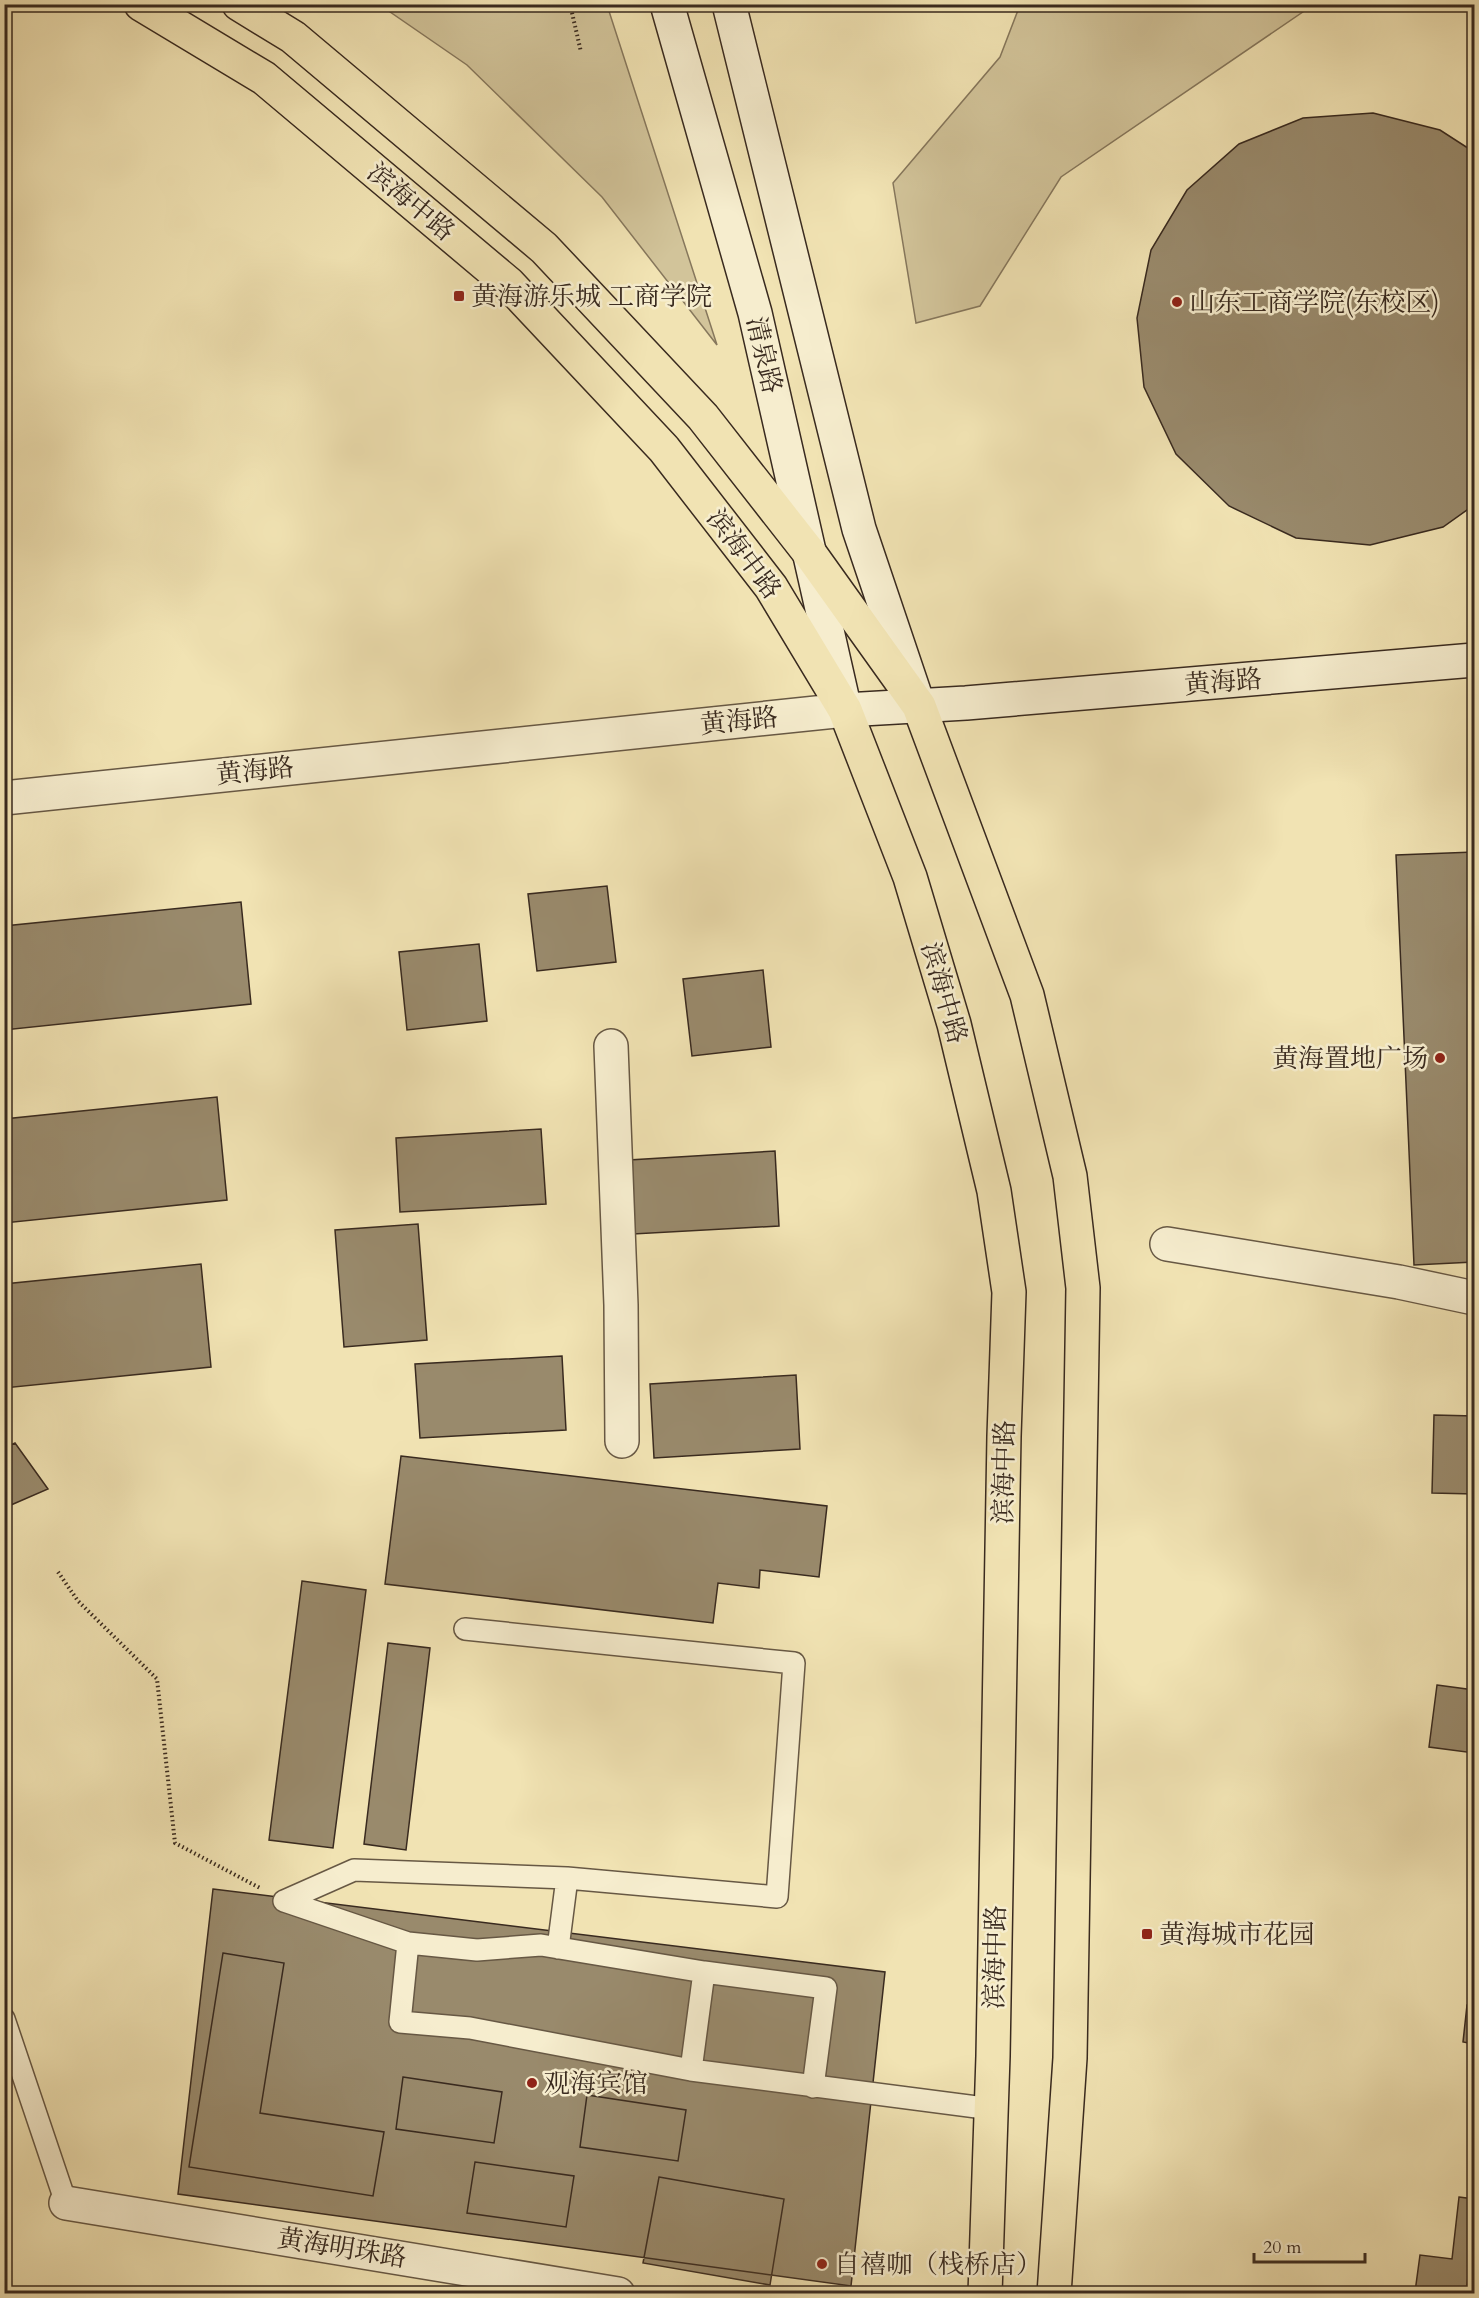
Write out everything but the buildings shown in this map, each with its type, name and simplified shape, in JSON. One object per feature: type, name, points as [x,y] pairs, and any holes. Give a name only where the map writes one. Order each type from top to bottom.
[{"type":"main road","name":"滨海中路","points":[[141,4],[264,78],[509,284],[664,449],[771,586],[845,710],[910,877],[954,1024],[994,1191],[1009,1292],[1004,1436],[992,2109],[985,2294]]},
{"type":"main road","name":"滨海中路","points":[[239,4],[293,37],[544,248],[703,417],[810,555],[919,706],[1027,995],[1070,1176],[1083,1288],[1070,2058],[1054,2294]]},
{"type":"street","name":"清泉路","points":[[667,4],[755,313],[845,710]]},
{"type":"street","name":"清泉路","points":[[729,4],[860,529],[919,706]]},
{"type":"street","name":"黄海路","points":[[4,798],[845,710],[919,706],[1474,660]]},
{"type":"street","points":[[611,1046],[621,1305],[622,1441]]},
{"type":"street","points":[[1167,1244],[1399,1282],[1474,1298]]},
{"type":"street","name":"黄海明珠路","points":[[66,2202],[618,2294]]},
{"type":"lane","points":[[284,1901],[354,1870],[567,1878],[777,1897],[794,1663],[465,1629]]},
{"type":"lane","points":[[558,1948],[567,1878]]},
{"type":"lane","points":[[284,1901],[408,1943],[477,1950],[542,1945],[704,1972],[826,1988],[813,2086]]},
{"type":"lane","points":[[408,1943],[400,2022],[470,2028],[691,2070],[992,2109]]},
{"type":"lane","points":[[691,2070],[704,1972]]},
{"type":"lane","points":[[4,2019],[66,2202]]},
{"type":"path","points":[[570,4],[581,52]]},
{"type":"path","points":[[58,1572],[78,1601],[157,1679],[175,1843],[284,1901]]},
{"type":"shaded area","points":[[380,5],[607,5],[717,345],[602,197],[467,65]]},
{"type":"shaded area","points":[[1020,5],[1313,5],[1061,177],[980,306],[916,323],[893,183],[1000,57]]},
{"type":"place","name":"黄海游乐城 工商学院","points":[[459,296]]},
{"type":"place","name":"山东工商学院(东校区)","points":[[1177,302]]},
{"type":"place","name":"黄海置地广场","points":[[1440,1058]]},
{"type":"place","name":"黄海城市花园","points":[[1147,1934]]},
{"type":"place","name":"观海宾馆","points":[[532,2083]]},
{"type":"place","name":"自禧咖（栈桥店）","points":[[822,2264]]}]
